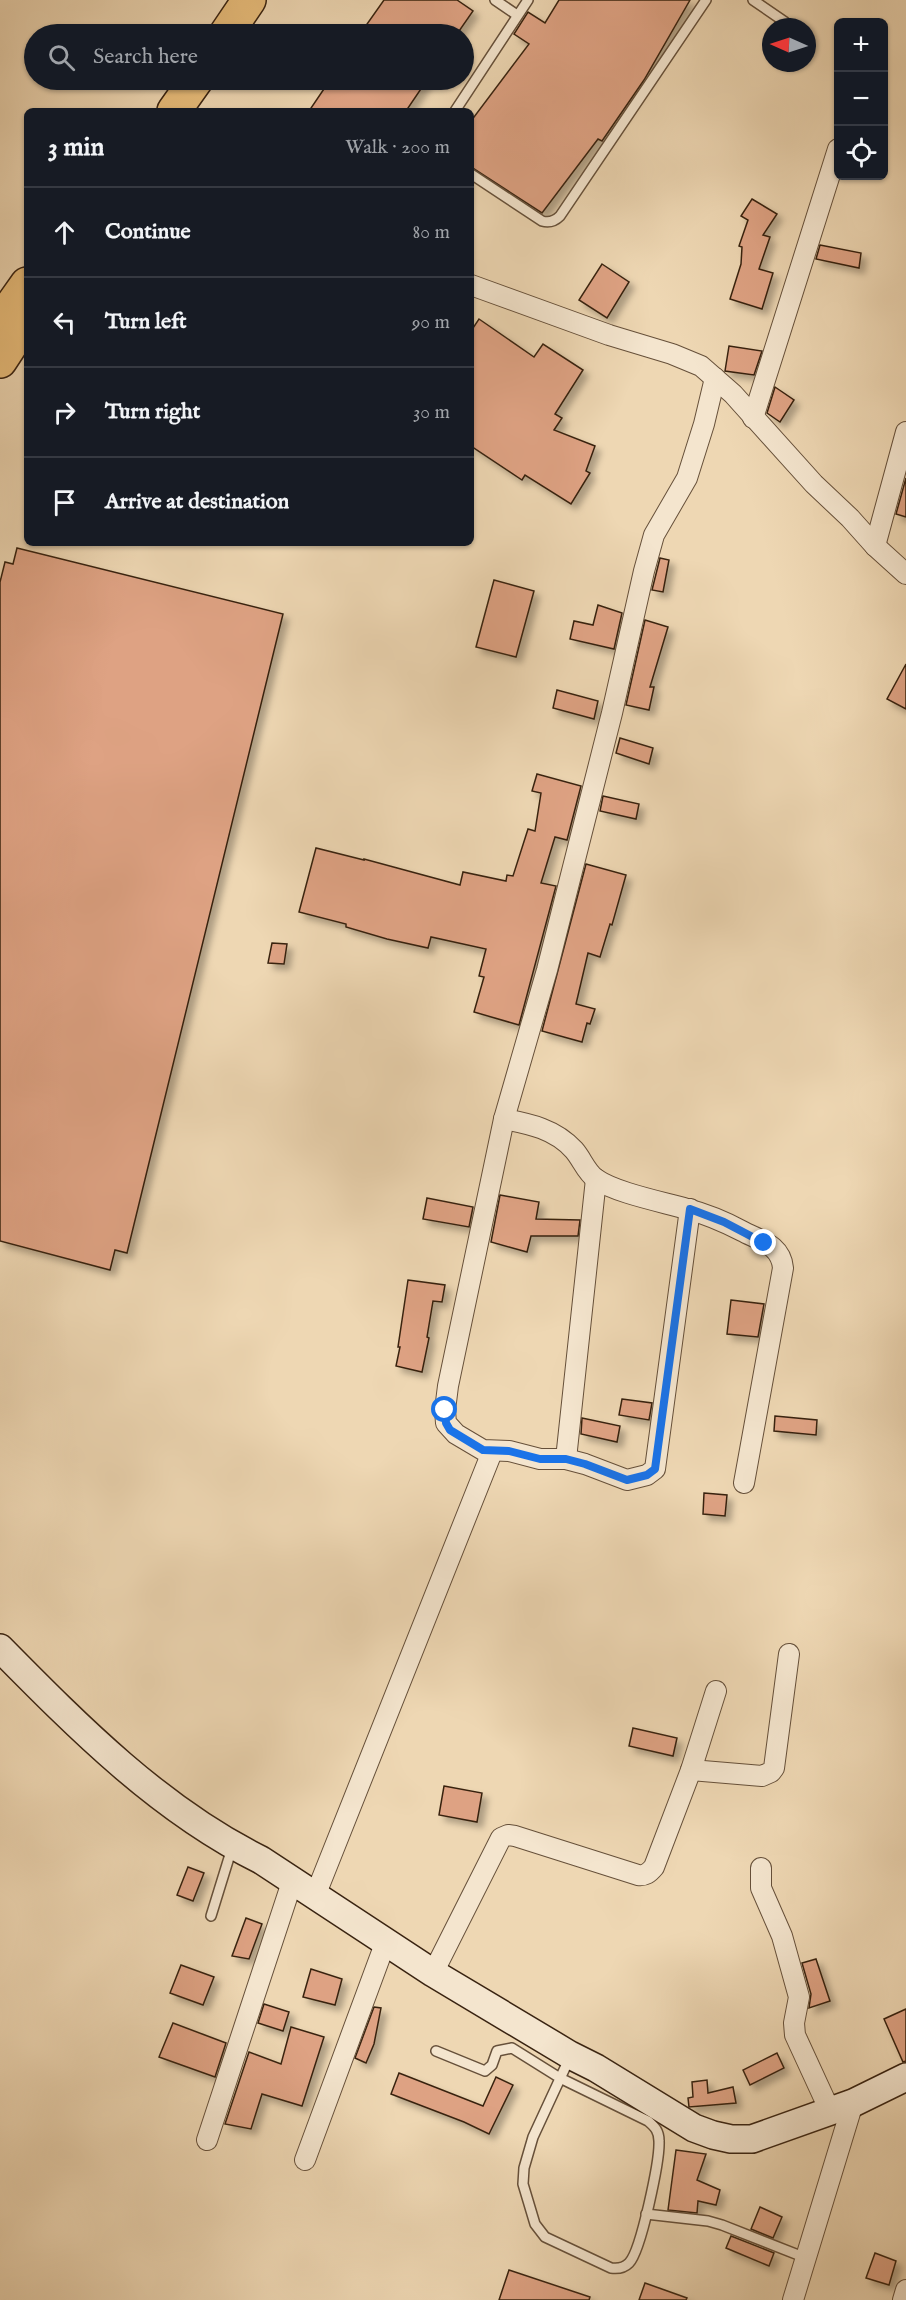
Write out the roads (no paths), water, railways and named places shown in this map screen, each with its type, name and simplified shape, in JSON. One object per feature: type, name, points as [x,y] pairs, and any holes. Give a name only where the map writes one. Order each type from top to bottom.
[{"type":"highway","points":[[210,24],[226,0]]},
{"type":"highway","points":[[233,24],[249,0]]},
{"type":"highway","points":[[154,108],[166,90]]},
{"type":"highway","points":[[176,108],[189,90]]},
{"type":"highway","points":[[0,361],[19,324],[24,299]]},
{"type":"main road","points":[[0,1648],[68,1717],[176,1809],[233,1846],[261,1860],[433,1972],[565,2066],[596,2068],[694,2128],[730,2139],[752,2139],[841,2107],[906,2077]]},
{"type":"street","points":[[753,418],[834,162]]},
{"type":"street","points":[[474,286],[701,366],[733,394],[875,546],[906,574]]},
{"type":"street","points":[[690,1209],[655,1469],[647,1475],[627,1480],[566,1459],[540,1459],[509,1451],[483,1450],[450,1430],[446,1423],[445,1410],[448,1386],[504,1119],[547,970],[612,713],[651,544],[687,478],[704,424],[715,378]]},
{"type":"street","points":[[875,546],[906,432]]},
{"type":"street","points":[[504,1119],[547,1130],[561,1138],[574,1150],[596,1179],[629,1193],[690,1209],[724,1222],[776,1248],[782,1257],[782,1279],[744,1483]]},
{"type":"street","points":[[566,1459],[596,1179]]},
{"type":"street","points":[[315,1896],[492,1452]]},
{"type":"street","points":[[691,1770],[762,1776],[771,1772],[774,1768],[789,1654]]},
{"type":"street","points":[[433,1972],[501,1838],[508,1835],[515,1836],[644,1876],[654,1867],[691,1770],[716,1691]]},
{"type":"street","points":[[761,1868],[761,1888],[783,1936],[798,1997],[794,2023],[795,2035],[841,2107],[799,2298]]},
{"type":"street","points":[[207,2140],[292,1882]]},
{"type":"street","points":[[305,2160],[386,1941]]},
{"type":"street","points":[[903,2300],[906,2290]]},
{"type":"lane","points":[[495,0],[517,15]]},
{"type":"lane","points":[[474,82],[528,0]]},
{"type":"lane","points":[[474,176],[543,221],[555,220],[560,216],[706,0]]},
{"type":"lane","points":[[753,0],[779,18]]},
{"type":"lane","points":[[457,108],[469,90]]},
{"type":"lane","points":[[211,1916],[233,1846]]},
{"type":"lane","points":[[436,2051],[485,2071],[492,2065],[497,2051],[512,2048],[565,2066],[648,2121],[658,2132],[658,2160],[634,2256],[625,2266],[617,2269],[545,2237],[535,2224],[523,2184],[524,2168],[533,2137],[565,2066]]},
{"type":"lane","points":[[646,2214],[722,2225],[806,2258]]}]
